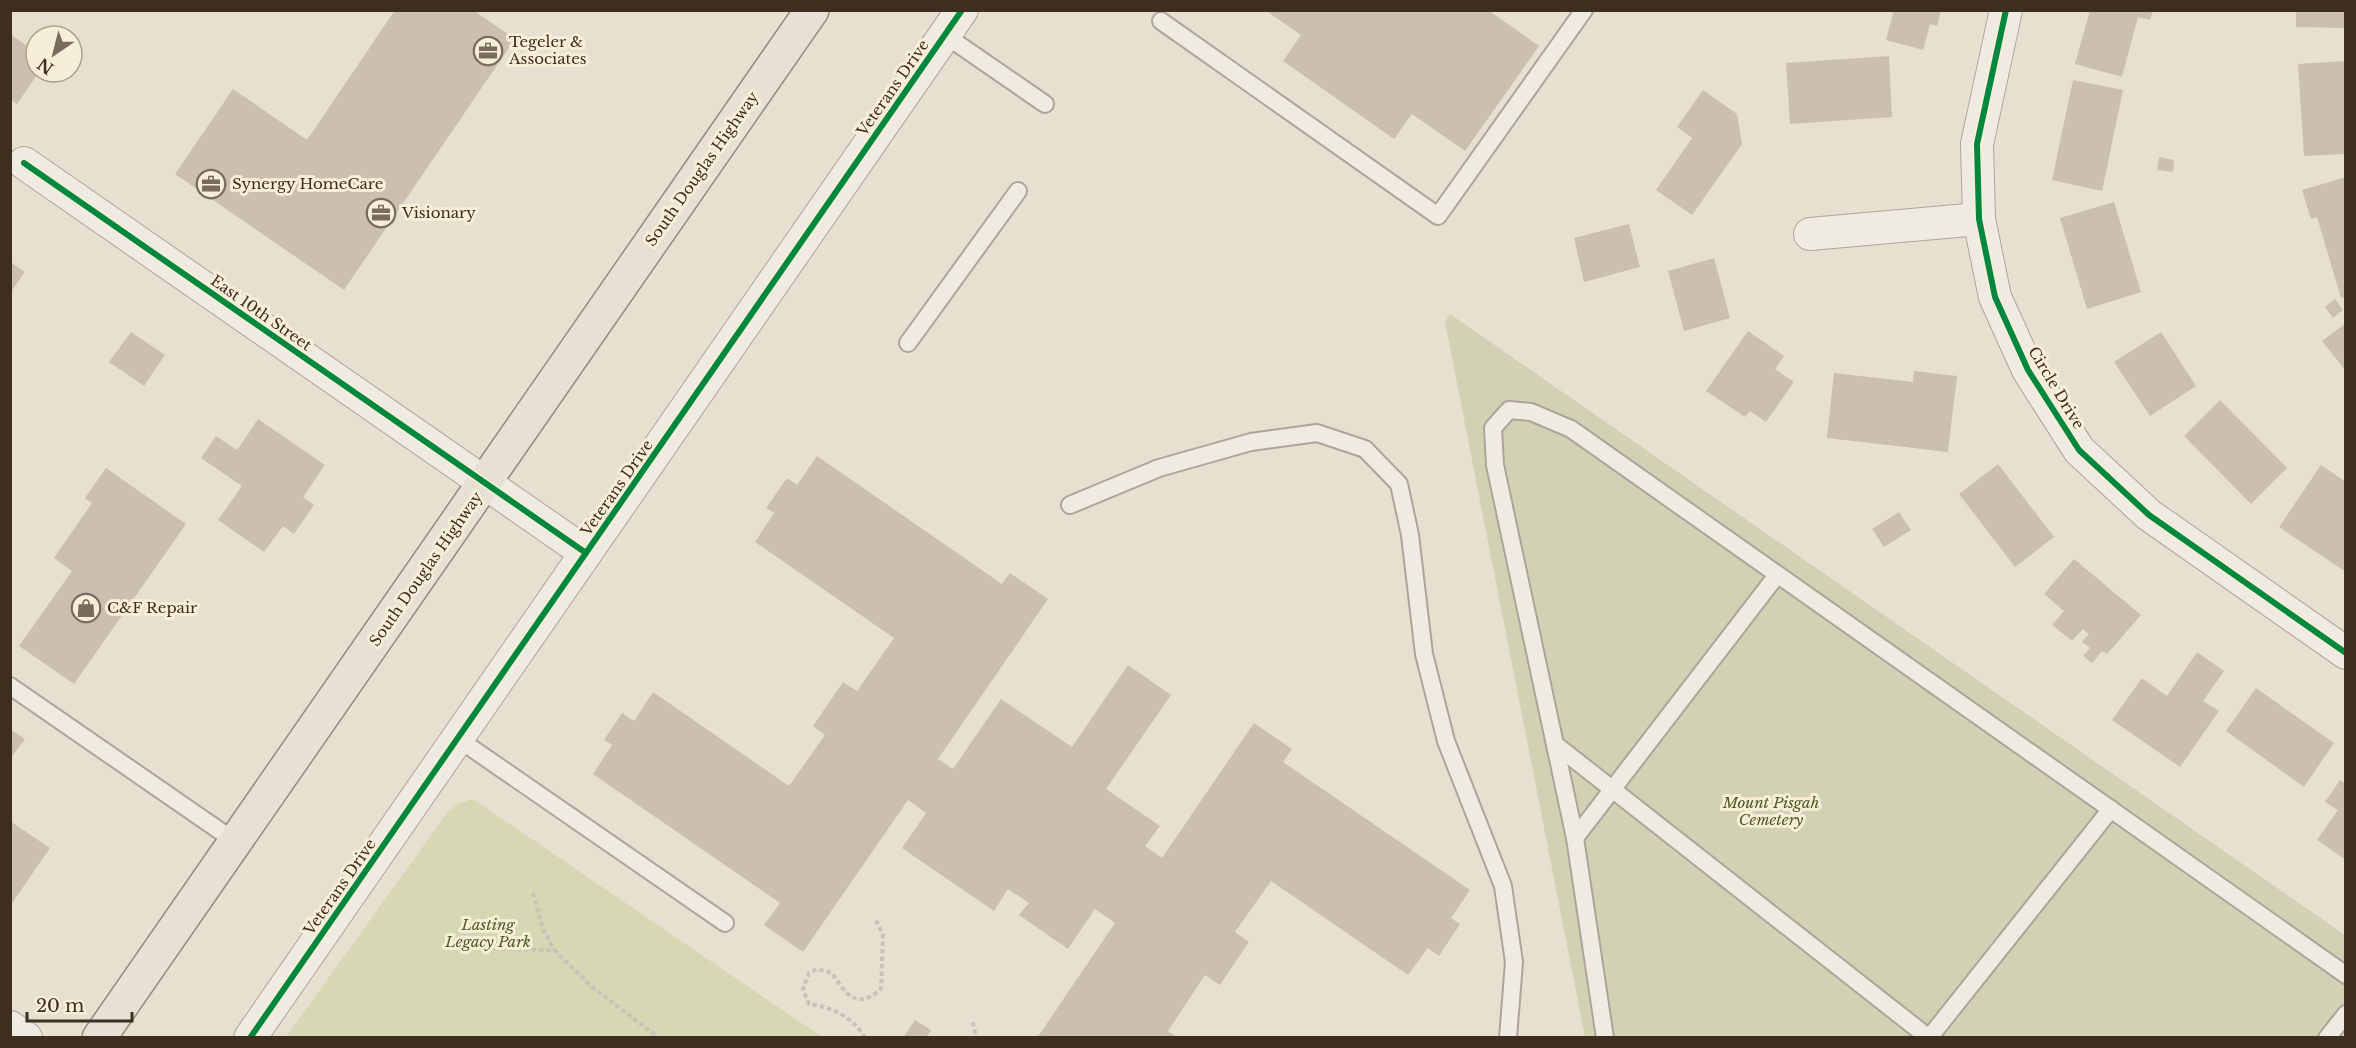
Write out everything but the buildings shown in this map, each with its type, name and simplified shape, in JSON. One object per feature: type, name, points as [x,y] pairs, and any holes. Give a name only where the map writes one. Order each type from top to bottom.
[{"type":"main road","name":"South Douglas Highway","points":[[99,1038],[812,10]]},
{"type":"street","name":"Circle Drive","points":[[2006,10],[1977,144],[1979,219],[1995,297],[2028,370],[2079,450],[2149,515],[2346,653]]},
{"type":"street","name":"Veterans Drive","points":[[250,1038],[953,22]]},
{"type":"street","name":"East 10th Street","points":[[24,162],[586,553]]},
{"type":"street","points":[[1810,234],[1979,219]]},
{"type":"street","points":[[10,1027],[26,1038]]},
{"type":"lane","points":[[1161,21],[1438,216],[1584,10]]},
{"type":"lane","points":[[953,22],[1045,104]]},
{"type":"lane","points":[[908,343],[1018,190]]},
{"type":"lane","points":[[1605,1038],[1575,838],[1496,465],[1493,428],[1509,410],[1531,411],[1571,429],[2346,975]]},
{"type":"lane","points":[[1070,505],[1159,468],[1251,442],[1317,433],[1365,449],[1399,484],[1410,536],[1424,654],[1446,741],[1503,886],[1514,962],[1508,1038]]},
{"type":"lane","points":[[1575,838],[1777,575]]},
{"type":"lane","points":[[10,686],[236,842]]},
{"type":"lane","points":[[458,738],[725,923]]},
{"type":"lane","points":[[1556,745],[1929,1038],[2111,809]]},
{"type":"lane","points":[[2327,1038],[2346,1014]]},
{"type":"path","points":[[533,893],[543,929],[554,950],[591,986],[659,1038]]},
{"type":"path","points":[[865,1038],[856,1024],[837,1011],[822,1005],[809,1004],[803,989],[809,973],[817,969],[831,973],[845,993],[855,999],[870,998],[880,989],[883,935],[874,918]]},
{"type":"path","points":[[495,949],[554,950]]},
{"type":"path","points":[[973,1022],[976,1038]]},
{"type":"green space","name":"Mount Pisgah Cemetery","points":[[1450,314],[2345,935],[2345,1037],[1585,1037],[1445,322]]},
{"type":"green space","name":"Lasting Legacy Park","points":[[473,799],[822,1037],[286,1037],[447,813],[459,803]]},
{"type":"cycle path","points":[[250,1038],[962,10]]},
{"type":"cycle path","points":[[2006,10],[1977,144],[1979,219],[1995,297],[2028,370],[2079,450],[2149,515],[2346,653]]},
{"type":"cycle path","points":[[24,163],[586,553]]},
{"type":"place","name":"Tegeler & Associates","points":[[488,51]]},
{"type":"place","name":"Synergy HomeCare","points":[[211,184]]},
{"type":"place","name":"Visionary","points":[[381,213]]},
{"type":"place","name":"C&F Repair","points":[[86,608]]}]
